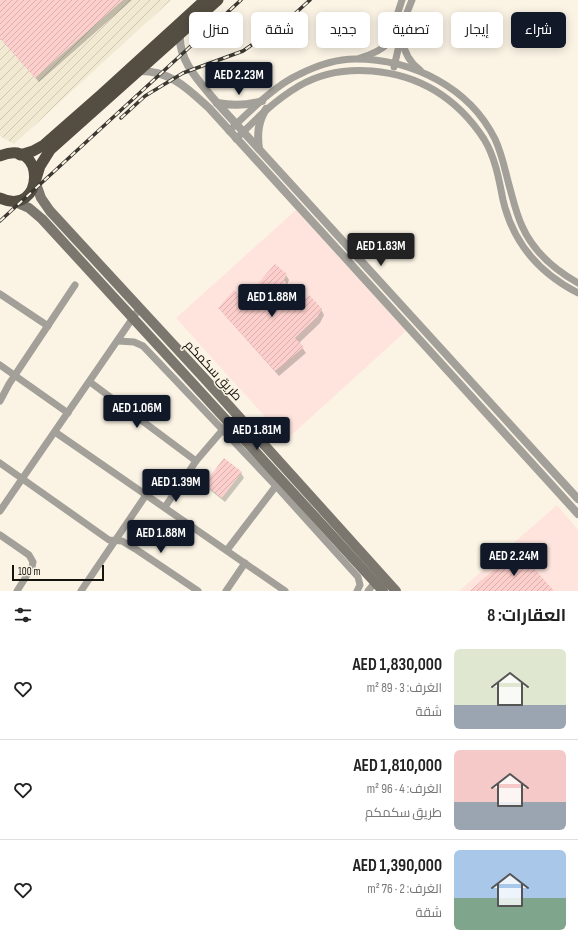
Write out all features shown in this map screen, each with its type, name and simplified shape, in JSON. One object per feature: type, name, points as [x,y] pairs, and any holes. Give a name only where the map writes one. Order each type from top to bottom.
[{"type":"highway","points":[[20,155],[33,151],[44,145],[205,0]]},
{"type":"highway","points":[[6,201],[19,200],[27,195],[33,188],[40,166],[50,150],[218,0]]},
{"type":"highway","points":[[3,153],[20,155],[26,158],[32,165],[35,180]]},
{"type":"main road","name":"طريق سكمكم","points":[[35,180],[41,198],[47,207],[139,309],[204,378],[378,578],[383,591]]},
{"type":"main road","name":"طريق سكمكم","points":[[6,201],[24,205],[38,215],[356,568],[378,578],[396,591]]},
{"type":"street","points":[[229,131],[282,83],[300,74],[328,64],[354,59],[374,53],[384,48],[388,43],[402,0]]},
{"type":"street","points":[[407,12],[412,0]]},
{"type":"street","points":[[180,34],[180,50],[183,58],[217,103],[578,499]]},
{"type":"street","points":[[392,73],[398,48]]},
{"type":"street","points":[[403,48],[406,55],[415,67],[424,74]]},
{"type":"street","points":[[354,59],[394,64],[438,79],[452,88],[481,117],[495,139],[522,228],[548,262],[578,283]]},
{"type":"street","points":[[236,139],[266,109],[280,98],[300,85],[317,78],[337,72],[357,70],[392,73],[411,78],[441,94],[455,104],[472,122],[485,141],[493,159],[509,221],[520,243],[535,262],[550,276],[578,293]]},
{"type":"street","points":[[140,71],[158,72],[174,79],[193,93],[209,108],[578,514]]},
{"type":"street","points":[[217,103],[244,106],[262,101]]},
{"type":"street","points":[[260,150],[258,128],[266,109]]},
{"type":"street","points":[[0,401],[75,285]]},
{"type":"street","points":[[0,294],[48,326]]},
{"type":"street","points":[[0,511],[139,309]]},
{"type":"street","points":[[118,341],[134,342],[143,346],[227,426],[196,461],[165,507]]},
{"type":"street","points":[[0,365],[68,413]]},
{"type":"street","points":[[90,382],[196,461]]},
{"type":"street","points":[[55,432],[285,591]]},
{"type":"street","points":[[0,463],[109,540],[122,541],[198,591]]},
{"type":"street","points":[[227,550],[279,482]]},
{"type":"street","points":[[564,484],[578,492]]},
{"type":"street","points":[[80,591],[146,494]]},
{"type":"street","points":[[0,535],[29,555],[34,562],[17,591]]},
{"type":"street","points":[[226,591],[245,563]]},
{"type":"street","points":[[356,568],[360,580],[360,585],[357,591]]},
{"type":"street","points":[[368,591],[378,578]]},
{"type":"shaded area","points":[[0,0],[171,0],[14,144],[0,136]]},
{"type":"shaded area","points":[[296,210],[406,331],[286,440],[176,318]]},
{"type":"shaded area","points":[[557,505],[578,530],[578,591],[459,591]]},
{"type":"building","points":[[0,0],[123,0],[35,78],[0,38]]},
{"type":"building","points":[[275,264],[287,274],[284,280],[303,302],[309,295],[322,309],[317,317],[295,338],[304,347],[275,371],[218,308],[234,290],[248,304],[260,281]]},
{"type":"building","points":[[224,458],[242,472],[222,498],[204,484]]},
{"type":"building","points":[[517,549],[554,591],[470,591]]},
{"type":"railway","points":[[0,221],[241,0]]},
{"type":"railway","points":[[121,118],[145,96],[183,73],[243,51],[289,19],[310,0]]}]
